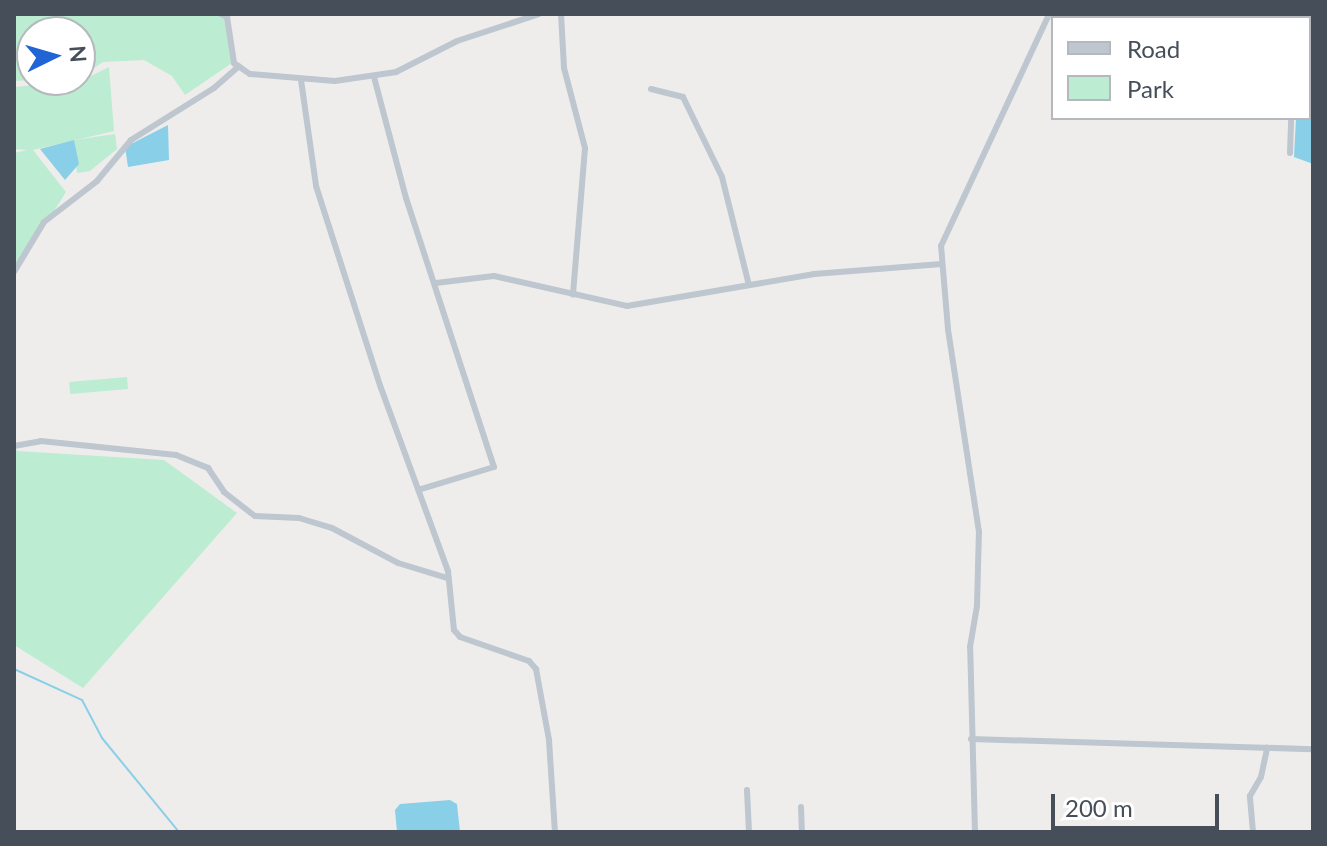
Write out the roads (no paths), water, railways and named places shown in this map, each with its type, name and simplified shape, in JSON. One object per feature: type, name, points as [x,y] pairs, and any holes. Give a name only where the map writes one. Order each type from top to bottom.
[{"type":"street","points":[[221,14],[227,17],[239,66],[250,74],[301,80],[374,77],[539,14]]},
{"type":"street","points":[[561,14],[564,68],[585,148],[573,295]]},
{"type":"street","points":[[975,832],[970,647],[977,606],[979,532],[942,264],[946,231],[1049,14]]},
{"type":"street","points":[[1044,29],[1051,30]]},
{"type":"street","points":[[14,272],[44,222],[97,181],[131,140],[214,88],[239,66]]},
{"type":"street","points":[[374,77],[406,198],[494,467],[418,490]]},
{"type":"street","points":[[301,80],[316,186],[453,592],[454,630],[460,637],[529,661],[536,669],[549,740],[555,832]]},
{"type":"street","points":[[651,89],[683,97],[722,177],[749,285]]},
{"type":"street","points":[[1290,153],[1291,120]]},
{"type":"street","points":[[436,283],[494,276],[627,306],[853,269],[942,264]]},
{"type":"street","points":[[14,446],[41,441],[176,455],[208,468],[224,492],[255,516],[299,518],[332,528],[398,563],[447,578]]},
{"type":"street","points":[[971,739],[1313,749]]},
{"type":"street","points":[[1253,832],[1250,796],[1261,777],[1267,748]]},
{"type":"street","points":[[747,790],[749,832]]},
{"type":"street","points":[[801,807],[802,832]]},
{"type":"water","points":[[1313,96],[1313,164],[1294,157],[1296,120],[1311,120]]},
{"type":"water","points":[[168,125],[169,160],[128,167],[125,147]]},
{"type":"water","points":[[74,140],[79,164],[65,180],[40,149]]},
{"type":"water","points":[[450,800],[457,804],[460,832],[397,832],[395,810],[400,804]]},
{"type":"waterway","points":[[14,669],[82,700],[102,738],[179,832]]}]
